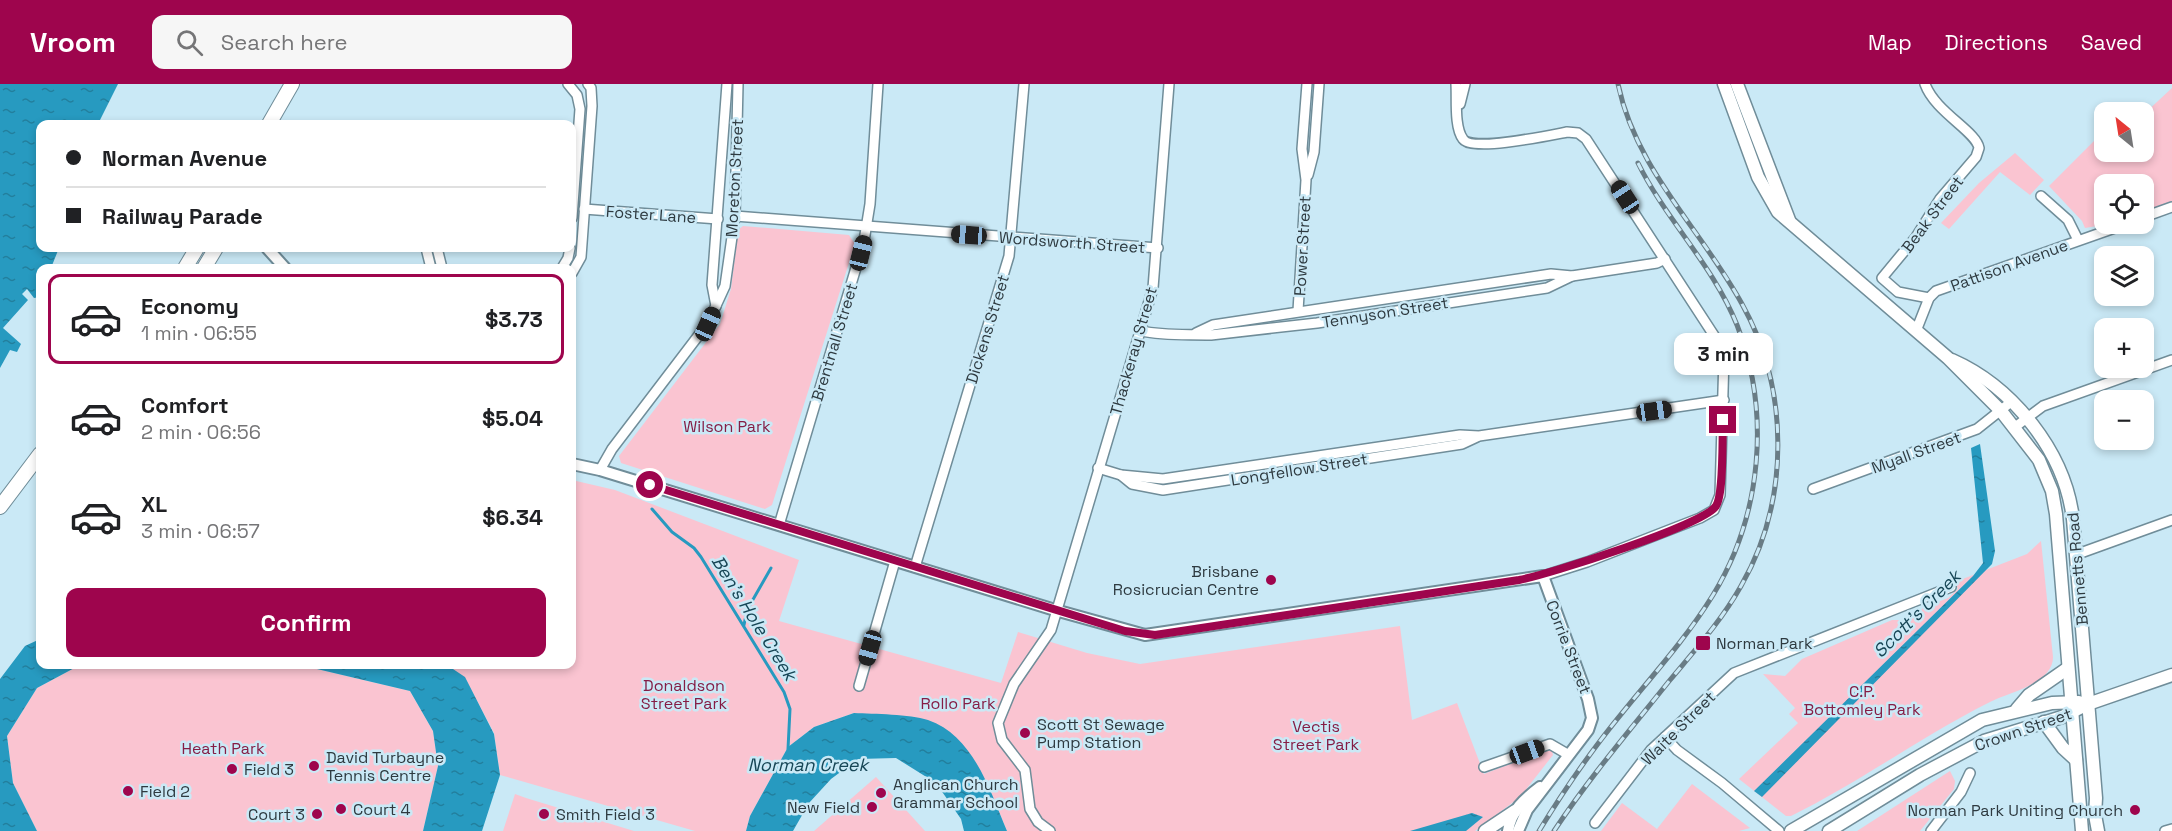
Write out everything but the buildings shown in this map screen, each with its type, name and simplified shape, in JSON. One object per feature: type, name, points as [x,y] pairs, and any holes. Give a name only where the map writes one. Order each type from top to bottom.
[{"type":"main road","points":[[271,120],[292,84]]},
{"type":"main road","name":"Bennetts Road","points":[[1724,84],[1745,123]]},
{"type":"main road","name":"Bennetts Road","points":[[1737,84],[1763,189],[1778,212],[1948,358],[2001,411],[2039,460],[2055,501],[2082,831]]},
{"type":"main road","name":"Bennetts Road","points":[[1948,358],[1970,368],[2011,402],[2051,452],[2065,480],[2070,497],[2098,831]]},
{"type":"main road","points":[[0,507],[36,459]]},
{"type":"main road","points":[[2017,709],[2029,695],[2068,668]]},
{"type":"main road","points":[[2088,704],[2172,675]]},
{"type":"main road","name":"Crown Street","points":[[1791,831],[1827,813],[1974,724],[2017,709],[2088,704]]},
{"type":"main road","name":"Crown Street","points":[[1829,831],[1960,752],[2003,733],[2044,722],[2071,707]]},
{"type":"main road","points":[[2044,722],[2063,748],[2076,760]]},
{"type":"main road","points":[[1485,831],[1515,811]]},
{"type":"street","points":[[568,84],[577,96],[580,110],[576,164]]},
{"type":"street","points":[[576,266],[581,257],[592,106],[591,88],[588,84]]},
{"type":"street","name":"Moreton Street","points":[[716,306],[712,285],[727,84]]},
{"type":"street","name":"Moreton Street","points":[[600,470],[612,449],[708,324],[725,286],[735,216],[738,84]]},
{"type":"street","name":"Brentnall Street","points":[[779,525],[867,227],[878,84]]},
{"type":"street","name":"Dickens Street","points":[[915,567],[1006,267],[1012,238],[1024,84]]},
{"type":"street","name":"Thackeray Street","points":[[1050,831],[1038,822],[1030,809],[1025,770],[1002,740],[998,723],[1014,684],[1049,634],[1153,288],[1158,248],[1169,84]]},
{"type":"street","name":"Power Street","points":[[1299,311],[1306,180],[1302,147],[1307,84]]},
{"type":"street","name":"Power Street","points":[[1306,180],[1314,152],[1319,84]]},
{"type":"street","points":[[576,466],[600,470],[1135,634],[1155,635],[1543,576],[1587,562],[1695,520],[1714,510],[1720,495],[1724,400],[1723,351],[1584,136],[1567,132],[1470,144],[1461,134],[1456,84]]},
{"type":"street","points":[[1458,109],[1465,84]]},
{"type":"street","name":"Beak Street","points":[[1925,84],[1936,105],[1975,139],[1979,148],[1976,157],[1936,205],[1917,237],[1882,278],[1898,292],[1929,298]]},
{"type":"street","points":[[2041,196],[2068,219],[2078,240]]},
{"type":"street","points":[[2154,213],[2172,207]]},
{"type":"street","name":"Foster Lane","points":[[584,209],[718,219]]},
{"type":"street","name":"Wordsworth Street","points":[[735,216],[1158,248]]},
{"type":"street","name":"Pattison Avenue","points":[[1916,331],[1929,298],[1941,289],[2096,234]]},
{"type":"street","points":[[271,252],[281,264]]},
{"type":"street","name":"Tennyson Street","points":[[1196,333],[1213,325],[1299,311],[1551,274],[1572,276],[1657,263],[1665,259]]},
{"type":"street","name":"Tennyson Street","points":[[1141,331],[1170,336],[1196,333],[1211,335],[1317,323],[1542,288],[1560,284],[1572,276]]},
{"type":"street","points":[[2014,427],[2043,406],[2172,360]]},
{"type":"street","name":"Longfellow Street","points":[[1098,468],[1121,475],[1132,484],[1150,490],[1163,490],[1462,444],[1479,436],[1724,400]]},
{"type":"street","name":"Myall Street","points":[[1813,489],[1971,432],[2011,402]]},
{"type":"street","points":[[2075,555],[2172,520]]},
{"type":"street","points":[[859,686],[895,561]]},
{"type":"street","name":"Corrie Street","points":[[1543,576],[1588,699],[1592,718],[1588,730],[1569,755]]},
{"type":"street","name":"Waite Street","points":[[1595,823],[1647,756],[1734,673],[1780,658],[1905,609],[1951,587]]},
{"type":"street","points":[[1665,737],[1677,750],[1722,783],[1779,831]]},
{"type":"street","points":[[1484,767],[1550,744],[1569,755],[1527,810],[1518,831]]},
{"type":"street","points":[[1931,831],[1961,792],[1970,773]]},
{"type":"street","points":[[1508,831],[1515,811],[1526,797],[1547,782]]},
{"type":"street","points":[[2165,831],[2172,829]]},
{"type":"green space","points":[[2172,88],[2172,201],[2154,207],[2154,174],[2094,174],[2094,226],[2085,228],[2082,221],[2049,186],[2094,141],[2094,162],[2154,162],[2154,105]]},
{"type":"green space","points":[[2015,153],[2044,180],[2030,195],[2000,172],[1949,229],[1941,223],[1979,183]]},
{"type":"green space","name":"Wilson Park","points":[[743,226],[849,235],[855,244],[772,505],[765,509],[621,463],[619,456],[720,324],[731,289],[738,230]]},
{"type":"green space","points":[[576,481],[615,490],[799,560],[779,621],[1001,683],[1018,632],[1087,653],[1140,664],[1400,626],[1412,720],[1457,703],[1484,774],[1546,750],[1552,751],[1553,755],[1520,797],[1475,831],[1007,831],[991,793],[854,713],[814,727],[788,747],[750,816],[746,831],[695,831],[500,775],[494,733],[465,678],[453,669],[576,669]]},
{"type":"green space","name":"C.P. Bottomley Park","points":[[2041,541],[2053,657],[2046,674],[2029,686],[1965,715],[1842,789],[1791,816],[1786,816],[1739,779],[1798,723],[1789,714],[1795,708],[1763,674],[1785,676],[1802,659],[1892,620],[1910,620],[1923,608],[1948,598],[1958,589],[1955,582],[2027,554]]},
{"type":"green space","name":"Heath Park","points":[[73,669],[317,669],[410,691],[433,731],[438,766],[423,831],[37,831],[13,783],[7,736],[37,688]]},
{"type":"green space","points":[[1950,771],[1955,781],[1954,789],[1920,831],[1857,831]]},
{"type":"green space","name":"New Field","points":[[876,777],[925,831],[814,831]]},
{"type":"green space","points":[[1692,784],[1750,828],[1739,831],[1601,831],[1622,803],[1657,829]]},
{"type":"green space","name":"Smith Field 3","points":[[515,794],[526,798],[634,831],[503,831]]},
{"type":"water","points":[[0,84],[118,84],[100,120],[36,120],[36,252],[57,252],[53,264],[36,264],[36,298],[27,289],[22,294],[28,300],[3,328],[21,344],[17,352],[10,350],[0,368]]},
{"type":"water","points":[[1980,444],[1995,551],[1992,564],[1762,797],[1754,791],[1973,576],[1983,563],[1971,448]]},
{"type":"water","points":[[36,641],[36,669],[73,669],[37,688],[7,736],[13,783],[37,831],[0,831],[0,679],[25,646]]},
{"type":"water","points":[[317,669],[453,669],[465,677],[494,734],[500,775],[482,831],[423,831],[438,766],[433,731],[410,691]]},
{"type":"water","name":"Norman Creek","points":[[854,713],[928,720],[957,738],[978,766],[1007,831],[964,831],[961,819],[936,783],[896,758],[858,759],[831,779],[809,803],[793,831],[746,831],[750,816],[788,747],[814,727]]},
{"type":"water","points":[[1472,813],[1483,817],[1466,831],[1410,831]]},
{"type":"waterway","name":"Ben's Hole Creek","points":[[652,509],[672,532],[694,548],[701,557],[784,692],[790,709],[788,749]]},
{"type":"waterway","points":[[744,625],[747,610],[771,568]]},
{"type":"railway","points":[[1554,831],[1596,773],[1734,599],[1757,553],[1769,518],[1776,482],[1778,445],[1776,409],[1769,372],[1758,337],[1726,277],[1654,172],[1627,115],[1618,84]]},
{"type":"railway","points":[[1539,831],[1592,752],[1687,633],[1713,595],[1742,531],[1751,497],[1756,463],[1757,428],[1748,358],[1737,325],[1703,262],[1662,204],[1638,163]]},
{"type":"place","name":"Brisbane Rosicrucian Centre","points":[[1271,580]]},
{"type":"place","name":"Norman Park","points":[[1703,643]]},
{"type":"place","name":"Scott St Sewage Pump Station","points":[[1025,733]]},
{"type":"place","name":"David Turbayne Tennis Centre","points":[[314,766]]},
{"type":"place","name":"Field 3","points":[[232,769]]},
{"type":"place","name":"Field 2","points":[[128,791]]},
{"type":"place","name":"Anglican Church Grammar School","points":[[881,793]]},
{"type":"place","name":"New Field","points":[[872,807]]},
{"type":"place","name":"Court 4","points":[[341,809]]},
{"type":"place","name":"Norman Park Uniting Church","points":[[2135,810]]},
{"type":"place","name":"Court 3","points":[[317,814]]},
{"type":"place","name":"Smith Field 3","points":[[544,814]]},
{"type":"route","points":[[650,485],[1135,634],[1155,635],[1543,576],[1587,562],[1695,520],[1714,510],[1720,495],[1723,420]]},
{"type":"water label","name":"Scott's Creek","points":[[1917,614]]},
{"type":"park label","name":"Donaldson Street Park","points":[[684,694]]},
{"type":"park label","name":"Rollo Park","points":[[958,703]]},
{"type":"park label","name":"Vectis Street Park","points":[[1316,735]]}]
